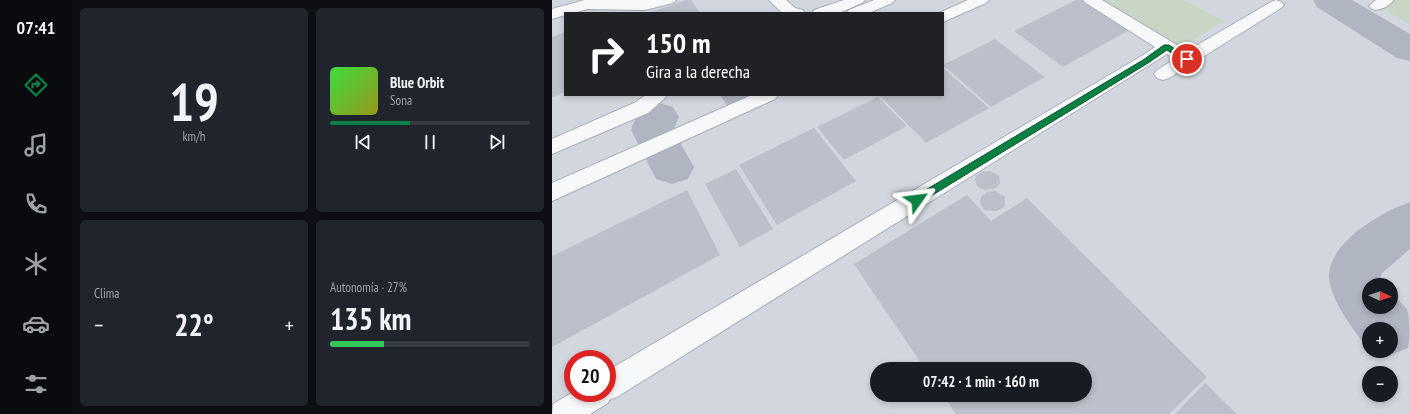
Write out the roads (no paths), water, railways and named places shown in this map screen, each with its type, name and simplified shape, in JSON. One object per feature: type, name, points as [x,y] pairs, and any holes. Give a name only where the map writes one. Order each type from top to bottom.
[{"type":"lane","points":[[552,14],[587,4],[602,9],[645,5],[668,0]]},
{"type":"lane","points":[[777,0],[789,11],[793,12]]},
{"type":"lane","points":[[825,12],[857,0]]},
{"type":"lane","points":[[857,12],[887,0]]},
{"type":"lane","points":[[944,17],[981,0]]},
{"type":"lane","points":[[1091,0],[1187,59]]},
{"type":"lane","points":[[1163,74],[1276,6]]},
{"type":"lane","points":[[616,382],[1146,61],[1166,47]]},
{"type":"lane","points":[[552,147],[641,108],[657,96]]},
{"type":"lane","points":[[552,192],[766,96]]},
{"type":"lane","points":[[563,414],[583,402]]}]
